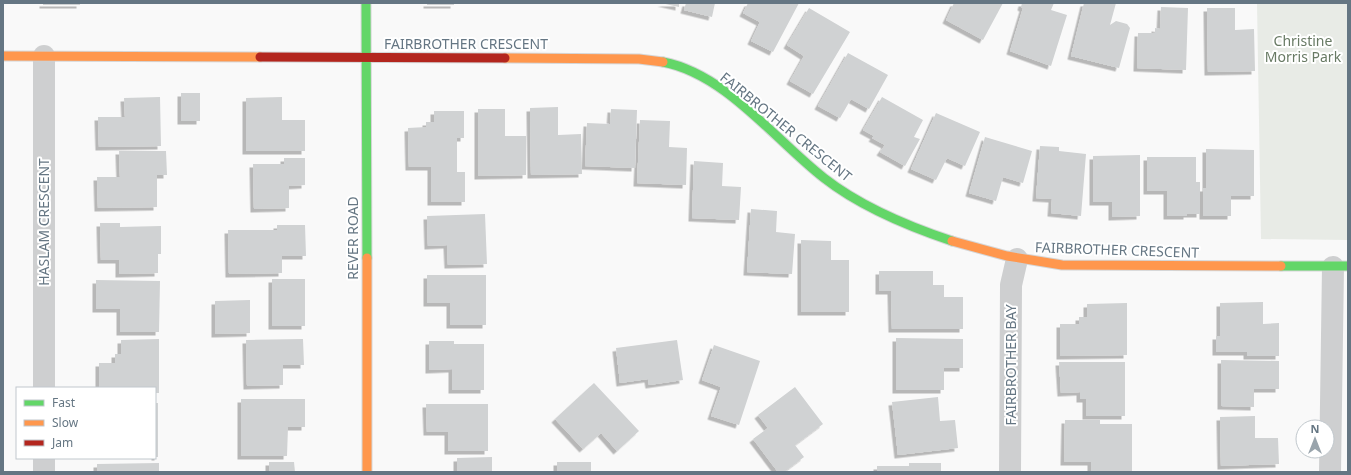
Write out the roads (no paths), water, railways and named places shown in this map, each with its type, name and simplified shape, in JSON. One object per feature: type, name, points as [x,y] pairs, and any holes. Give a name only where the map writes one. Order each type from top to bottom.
[{"type":"street","name":"REVER ROAD","points":[[366,3],[367,472]]},
{"type":"street","points":[[3,56],[367,57]]},
{"type":"street","name":"HASLAM CRESCENT","points":[[44,56],[44,387]]},
{"type":"street","name":"FAIRBROTHER CRESCENT","points":[[367,57],[639,59],[663,62],[686,69],[720,90],[821,175],[846,193],[881,212],[916,227],[982,250],[1017,259],[1062,265],[1092,266],[1341,267]]},
{"type":"street","name":"FAIRBROTHER BAY","points":[[1010,472],[1011,285],[1017,259]]},
{"type":"street","points":[[1330,472],[1341,267]]},
{"type":"street","points":[[44,459],[44,472]]},
{"type":"park label","name":"Christine Morris Park","points":[[1303,50]]}]
